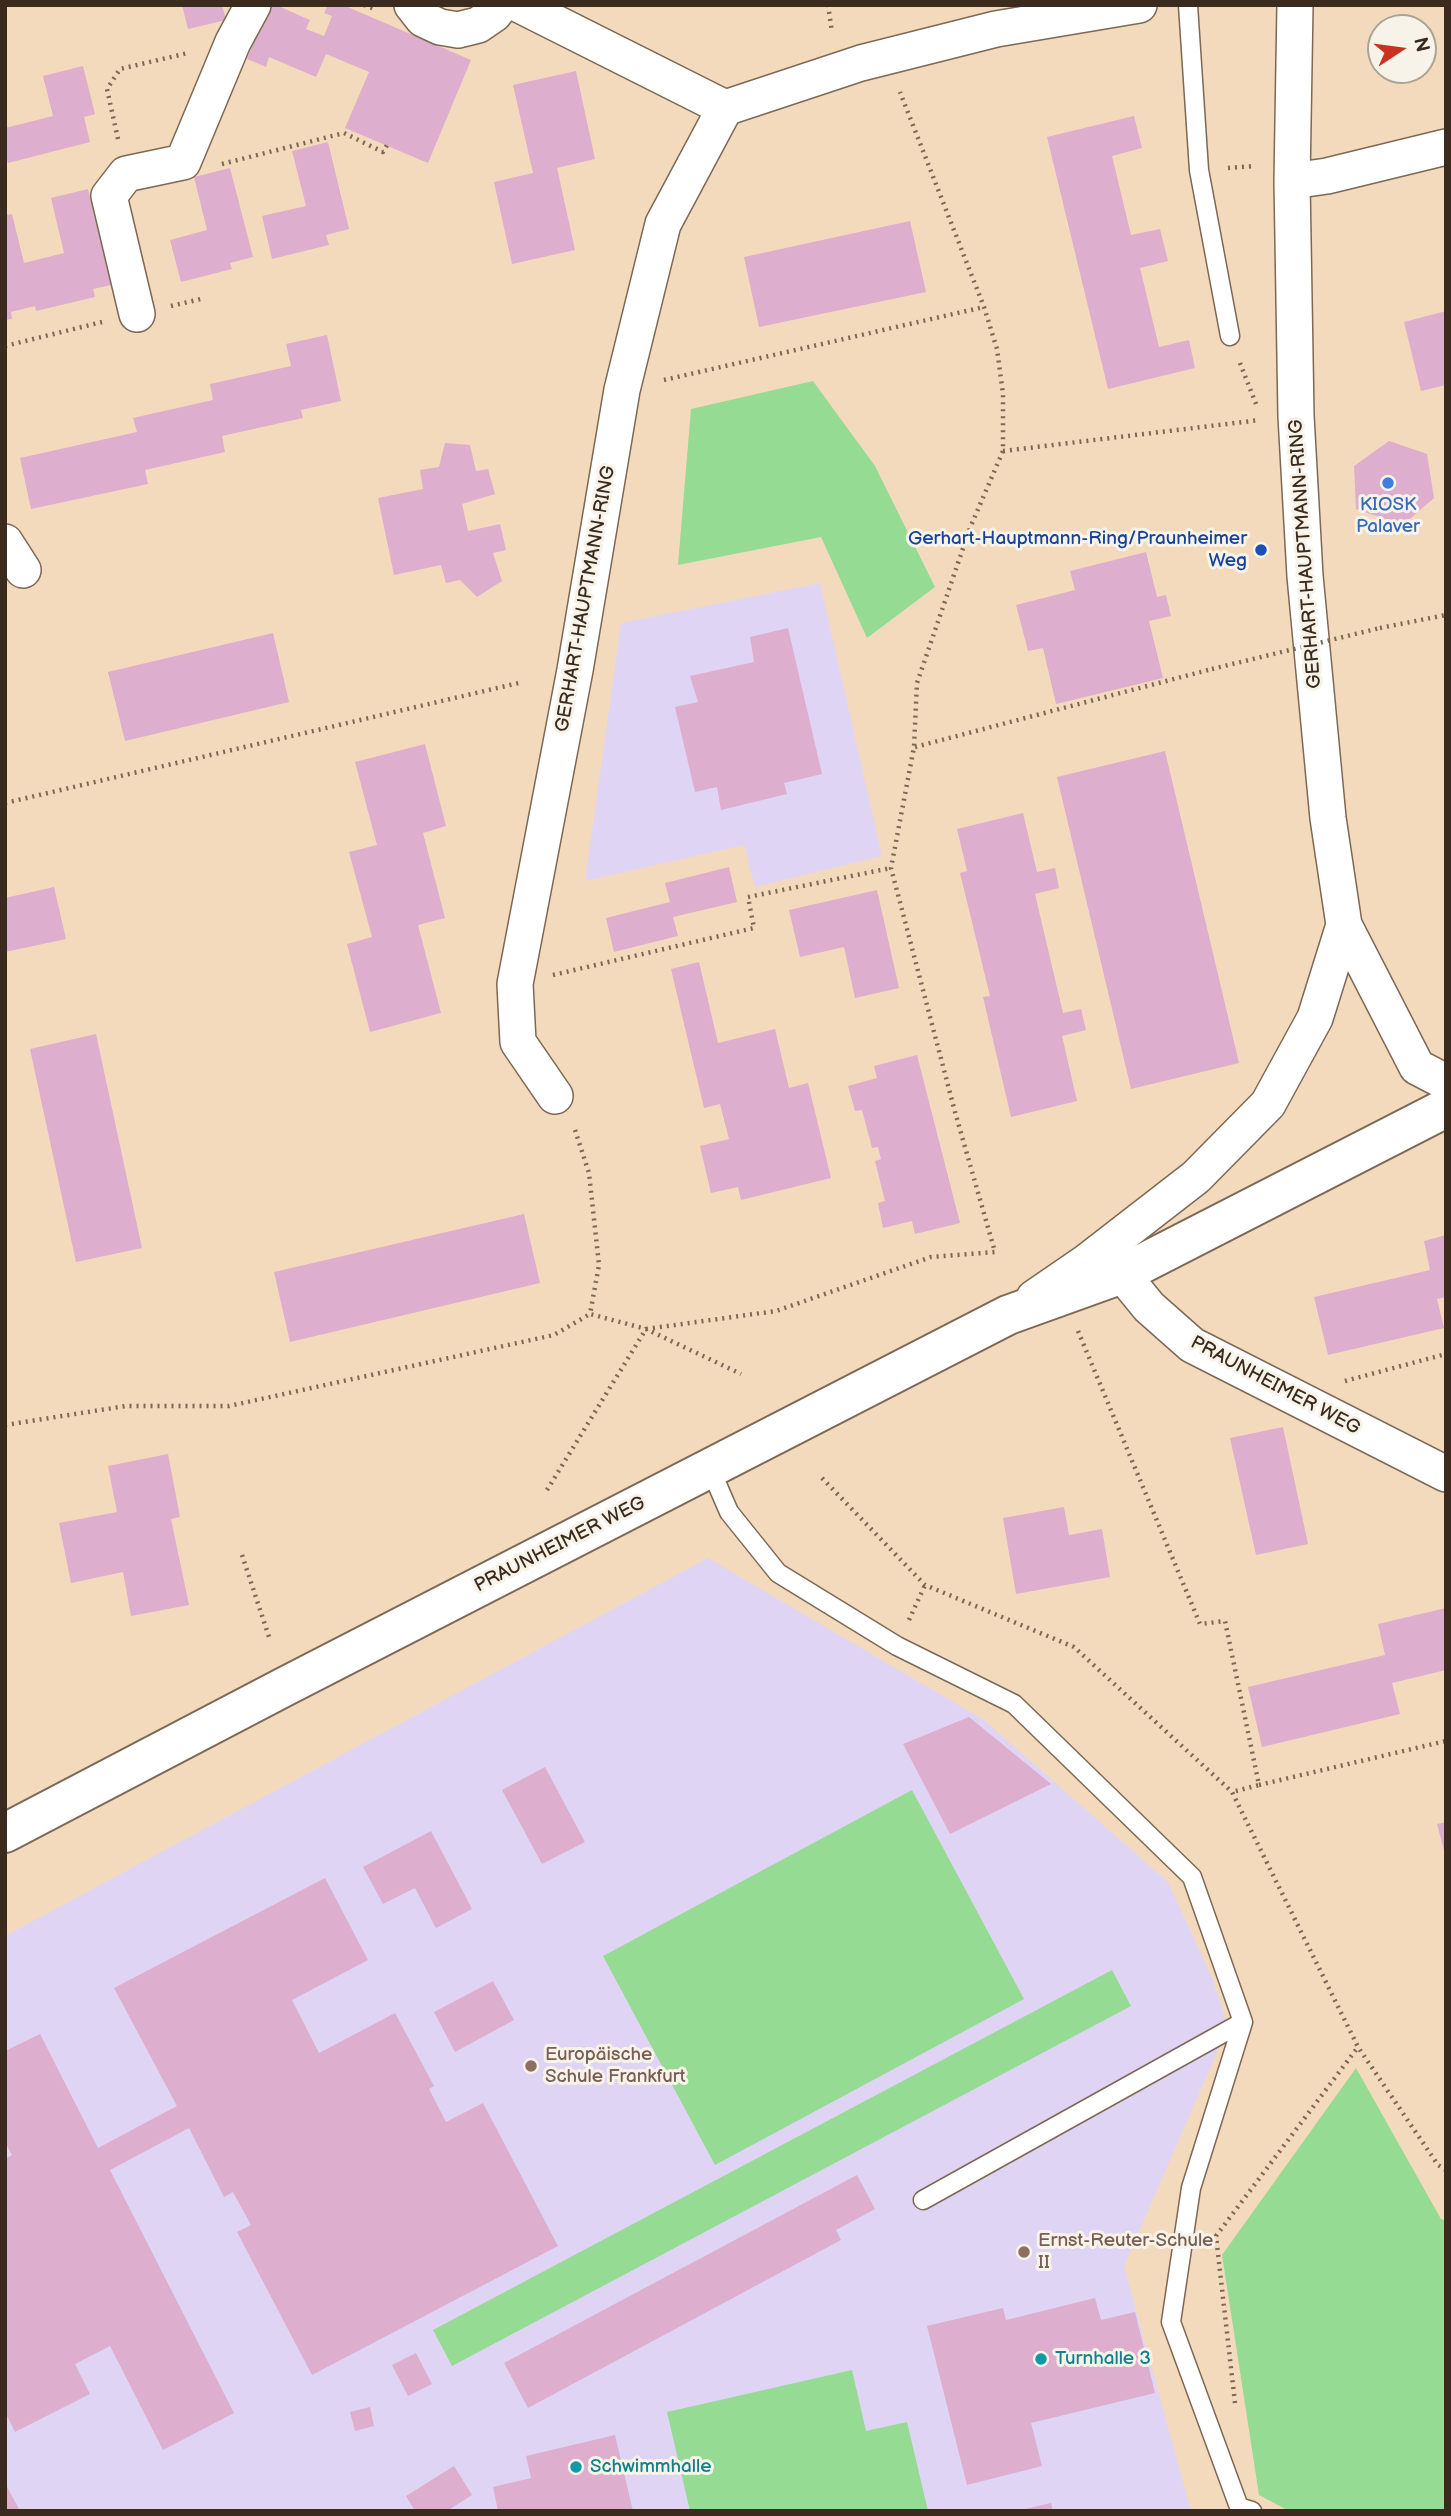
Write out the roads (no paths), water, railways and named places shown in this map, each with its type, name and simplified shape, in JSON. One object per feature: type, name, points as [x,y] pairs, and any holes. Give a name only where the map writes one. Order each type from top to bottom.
[{"type":"main road","name":"PRAUNHEIMER WEG","points":[[5,1833],[1008,1315],[1122,1274],[1446,1108]]},
{"type":"street","points":[[137,314],[109,196],[126,174],[183,162],[233,43],[253,5]]},
{"type":"street","points":[[412,5],[423,19],[440,27],[458,30],[478,25],[494,14],[501,5]]},
{"type":"street","points":[[520,5],[725,108],[861,62],[996,29],[1139,5]]},
{"type":"street","name":"GERHART-HAUPTMANN-RING","points":[[1295,5],[1292,181],[1296,416],[1305,576],[1328,818],[1344,925],[1418,1067],[1446,1082]]},
{"type":"street","name":"GERHART-HAUPTMANN-RING","points":[[555,1096],[518,1042],[515,984],[572,683],[622,390],[663,224],[725,108]]},
{"type":"street","points":[[1292,181],[1327,176],[1446,146]]},
{"type":"street","name":"GERHART-HAUPTMANN-RING","points":[[1008,1315],[1085,1263],[1196,1177],[1268,1104],[1315,1018],[1344,925]]},
{"type":"street","name":"PRAUNHEIMER WEG","points":[[1122,1274],[1149,1307],[1192,1346],[1446,1474]]},
{"type":"lane","points":[[1188,5],[1199,170],[1230,336]]},
{"type":"lane","points":[[710,1468],[729,1511],[778,1573],[897,1646],[1014,1704],[1192,1877],[1244,2022],[1191,2188],[1171,2322],[1244,2510]]},
{"type":"lane","points":[[923,2200],[1244,2022]]},
{"type":"place","name":"KIOSK Palaver","points":[[1388,483]]},
{"type":"place","name":"Gerhart-Hauptmann-Ring/Praunheimer Weg","points":[[1261,550]]},
{"type":"place","name":"Europäische Schule Frankfurt","points":[[531,2066]]},
{"type":"place","name":"Ernst-Reuter-Schule II","points":[[1024,2252]]},
{"type":"place","name":"Turnhalle 3","points":[[1041,2359]]},
{"type":"place","name":"Schwimmhalle","points":[[576,2467]]}]
